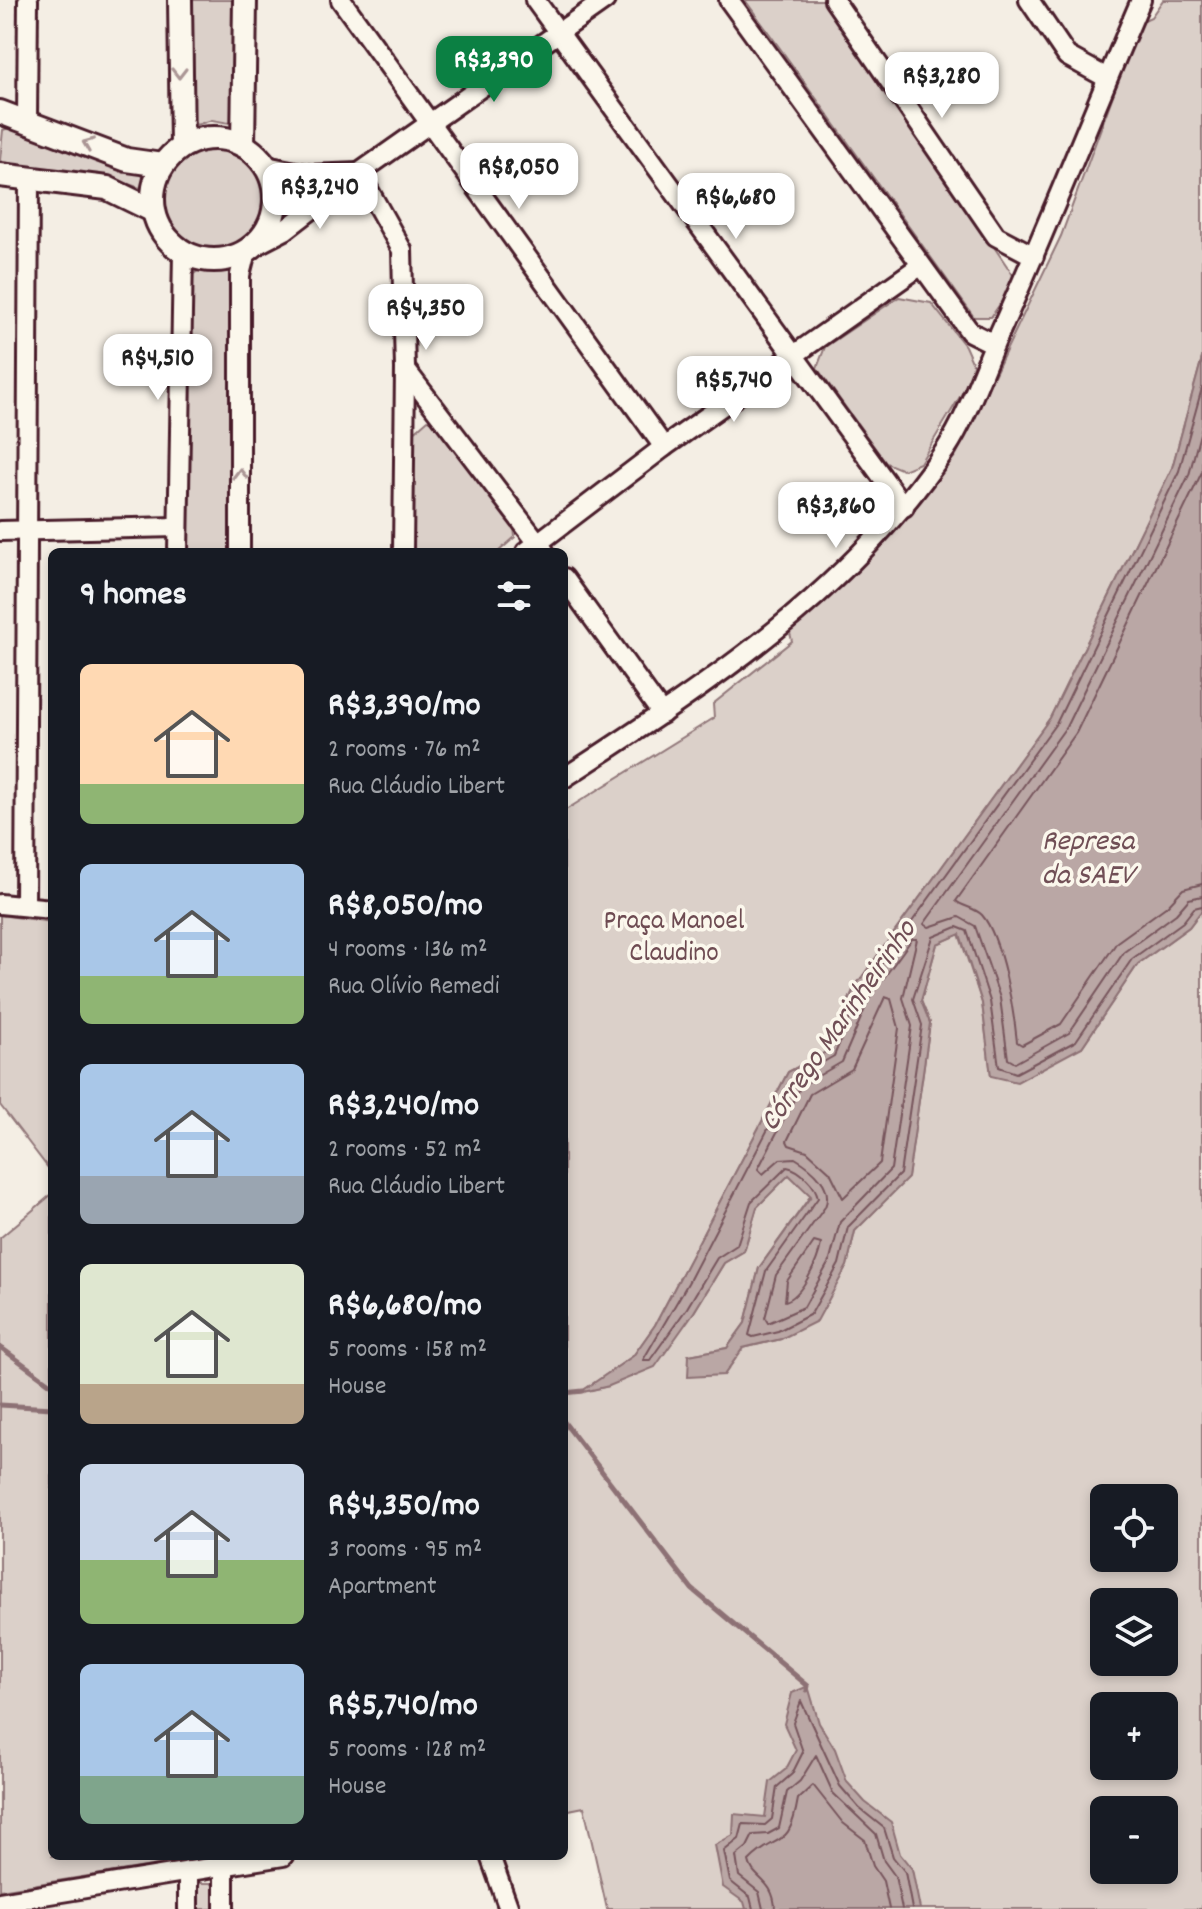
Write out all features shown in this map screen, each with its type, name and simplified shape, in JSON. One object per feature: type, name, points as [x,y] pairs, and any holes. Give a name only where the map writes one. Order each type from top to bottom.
[{"type":"street","points":[[27,120],[28,0]]},
{"type":"street","points":[[180,0],[182,146]]},
{"type":"street","points":[[243,145],[245,0]]},
{"type":"street","points":[[341,0],[664,447]]},
{"type":"street","points":[[535,0],[904,507]]},
{"type":"street","points":[[240,548],[240,275],[250,249],[268,229],[275,208],[274,186],[266,166],[243,145],[223,138],[202,138],[182,146],[162,165],[152,195],[154,211],[169,241],[183,252],[204,260],[226,259],[250,249],[285,230],[359,173],[605,0]]},
{"type":"street","points":[[729,0],[970,332],[994,344]]},
{"type":"street","points":[[834,0],[996,236],[1034,256]]},
{"type":"street","points":[[1029,0],[1067,56],[1107,78]]},
{"type":"street","points":[[568,775],[662,714],[790,620],[836,581],[904,507],[948,446],[1034,256],[1141,0]]},
{"type":"street","points":[[0,112],[127,160],[162,165]]},
{"type":"street","points":[[266,166],[310,175],[359,173]]},
{"type":"street","points":[[359,173],[402,250],[405,369],[403,548]]},
{"type":"street","points":[[0,175],[107,188],[154,211]]},
{"type":"street","points":[[25,906],[29,180]]},
{"type":"street","points":[[178,548],[183,252]]},
{"type":"street","points":[[538,548],[664,447],[920,266]]},
{"type":"street","points":[[405,369],[536,548]]},
{"type":"street","points":[[0,531],[177,527]]},
{"type":"street","points":[[568,584],[662,714]]},
{"type":"street","points":[[0,904],[48,909]]},
{"type":"street","points":[[0,1902],[259,1860]]},
{"type":"street","points":[[491,1860],[509,1909]]},
{"type":"street","points":[[224,1866],[224,1909]]},
{"type":"street","points":[[188,1871],[188,1909]]},
{"type":"green space","points":[[191,0],[237,0],[235,117],[229,123],[212,120],[196,125],[190,114]]},
{"type":"green space","points":[[745,0],[827,0],[1013,275],[1013,285],[991,317],[974,317]]},
{"type":"green space","name":"Praça Manoel Claudino","points":[[1163,0],[1202,0],[1202,358],[1172,468],[1050,718],[854,988],[828,1051],[788,1072],[655,1325],[633,1356],[581,1392],[609,1386],[694,1312],[724,1263],[744,1251],[757,1207],[789,1174],[811,1195],[759,1268],[745,1323],[727,1348],[689,1355],[724,1375],[743,1348],[781,1339],[847,1266],[855,1231],[908,1177],[930,1023],[921,1001],[937,944],[959,934],[982,1003],[991,1075],[1082,1047],[1138,964],[1189,927],[1202,910],[1202,1909],[607,1909],[584,1807],[568,1810],[568,809],[714,718],[713,704],[792,641],[789,629],[841,587],[899,527],[956,455],[1061,236],[1140,22],[1151,17]]},
{"type":"green space","points":[[15,126],[141,171],[144,181],[140,188],[114,179],[6,168],[0,160],[3,130]]},
{"type":"green space","points":[[213,146],[233,150],[250,161],[261,178],[265,198],[261,218],[250,235],[233,246],[213,250],[193,246],[176,235],[165,218],[161,198],[165,178],[176,161],[193,150]]},
{"type":"green space","points":[[288,177],[332,186],[291,217],[283,209],[287,195],[284,183]]},
{"type":"green space","points":[[198,271],[229,271],[234,279],[233,548],[188,548],[188,278]]},
{"type":"green space","points":[[899,297],[931,303],[965,346],[973,364],[970,380],[920,463],[903,470],[886,463],[817,368],[825,347]]},
{"type":"green space","points":[[428,420],[438,423],[514,526],[515,537],[503,548],[411,548],[411,435]]},
{"type":"green space","points":[[0,915],[48,921],[48,1168],[0,1105]]},
{"type":"green space","points":[[48,1197],[48,1860],[190,1860],[0,1890],[0,1238]]},
{"type":"green space","points":[[200,1883],[211,1883],[218,1889],[218,1909],[195,1909],[195,1893]]},
{"type":"water","name":"Represa da SAEV","points":[[1202,358],[1202,910],[1189,927],[1138,964],[1082,1047],[1017,1082],[991,1076],[982,1003],[960,934],[937,944],[921,1001],[930,1023],[908,1178],[855,1231],[847,1266],[817,1321],[781,1339],[743,1348],[724,1375],[688,1377],[689,1355],[727,1348],[745,1323],[759,1268],[811,1196],[789,1175],[757,1207],[744,1251],[724,1263],[655,1367],[609,1386],[579,1393],[633,1356],[655,1325],[788,1072],[828,1051],[854,988],[1050,718],[1172,468]]},
{"type":"water","points":[[808,1686],[819,1723],[835,1749],[847,1782],[865,1802],[891,1822],[900,1854],[912,1869],[920,1909],[746,1909],[744,1902],[723,1887],[715,1845],[733,1835],[734,1814],[765,1817],[770,1782],[786,1769],[796,1750],[784,1724],[792,1693]]},
{"type":"waterway","points":[[0,1347],[48,1382]]},
{"type":"waterway","name":"Córrego Marinheirinho","points":[[568,1393],[583,1391]]},
{"type":"waterway","name":"Córrego Marinheirinho","points":[[0,1405],[48,1408]]},
{"type":"waterway","points":[[568,1427],[692,1589],[808,1686],[807,1690]]}]
